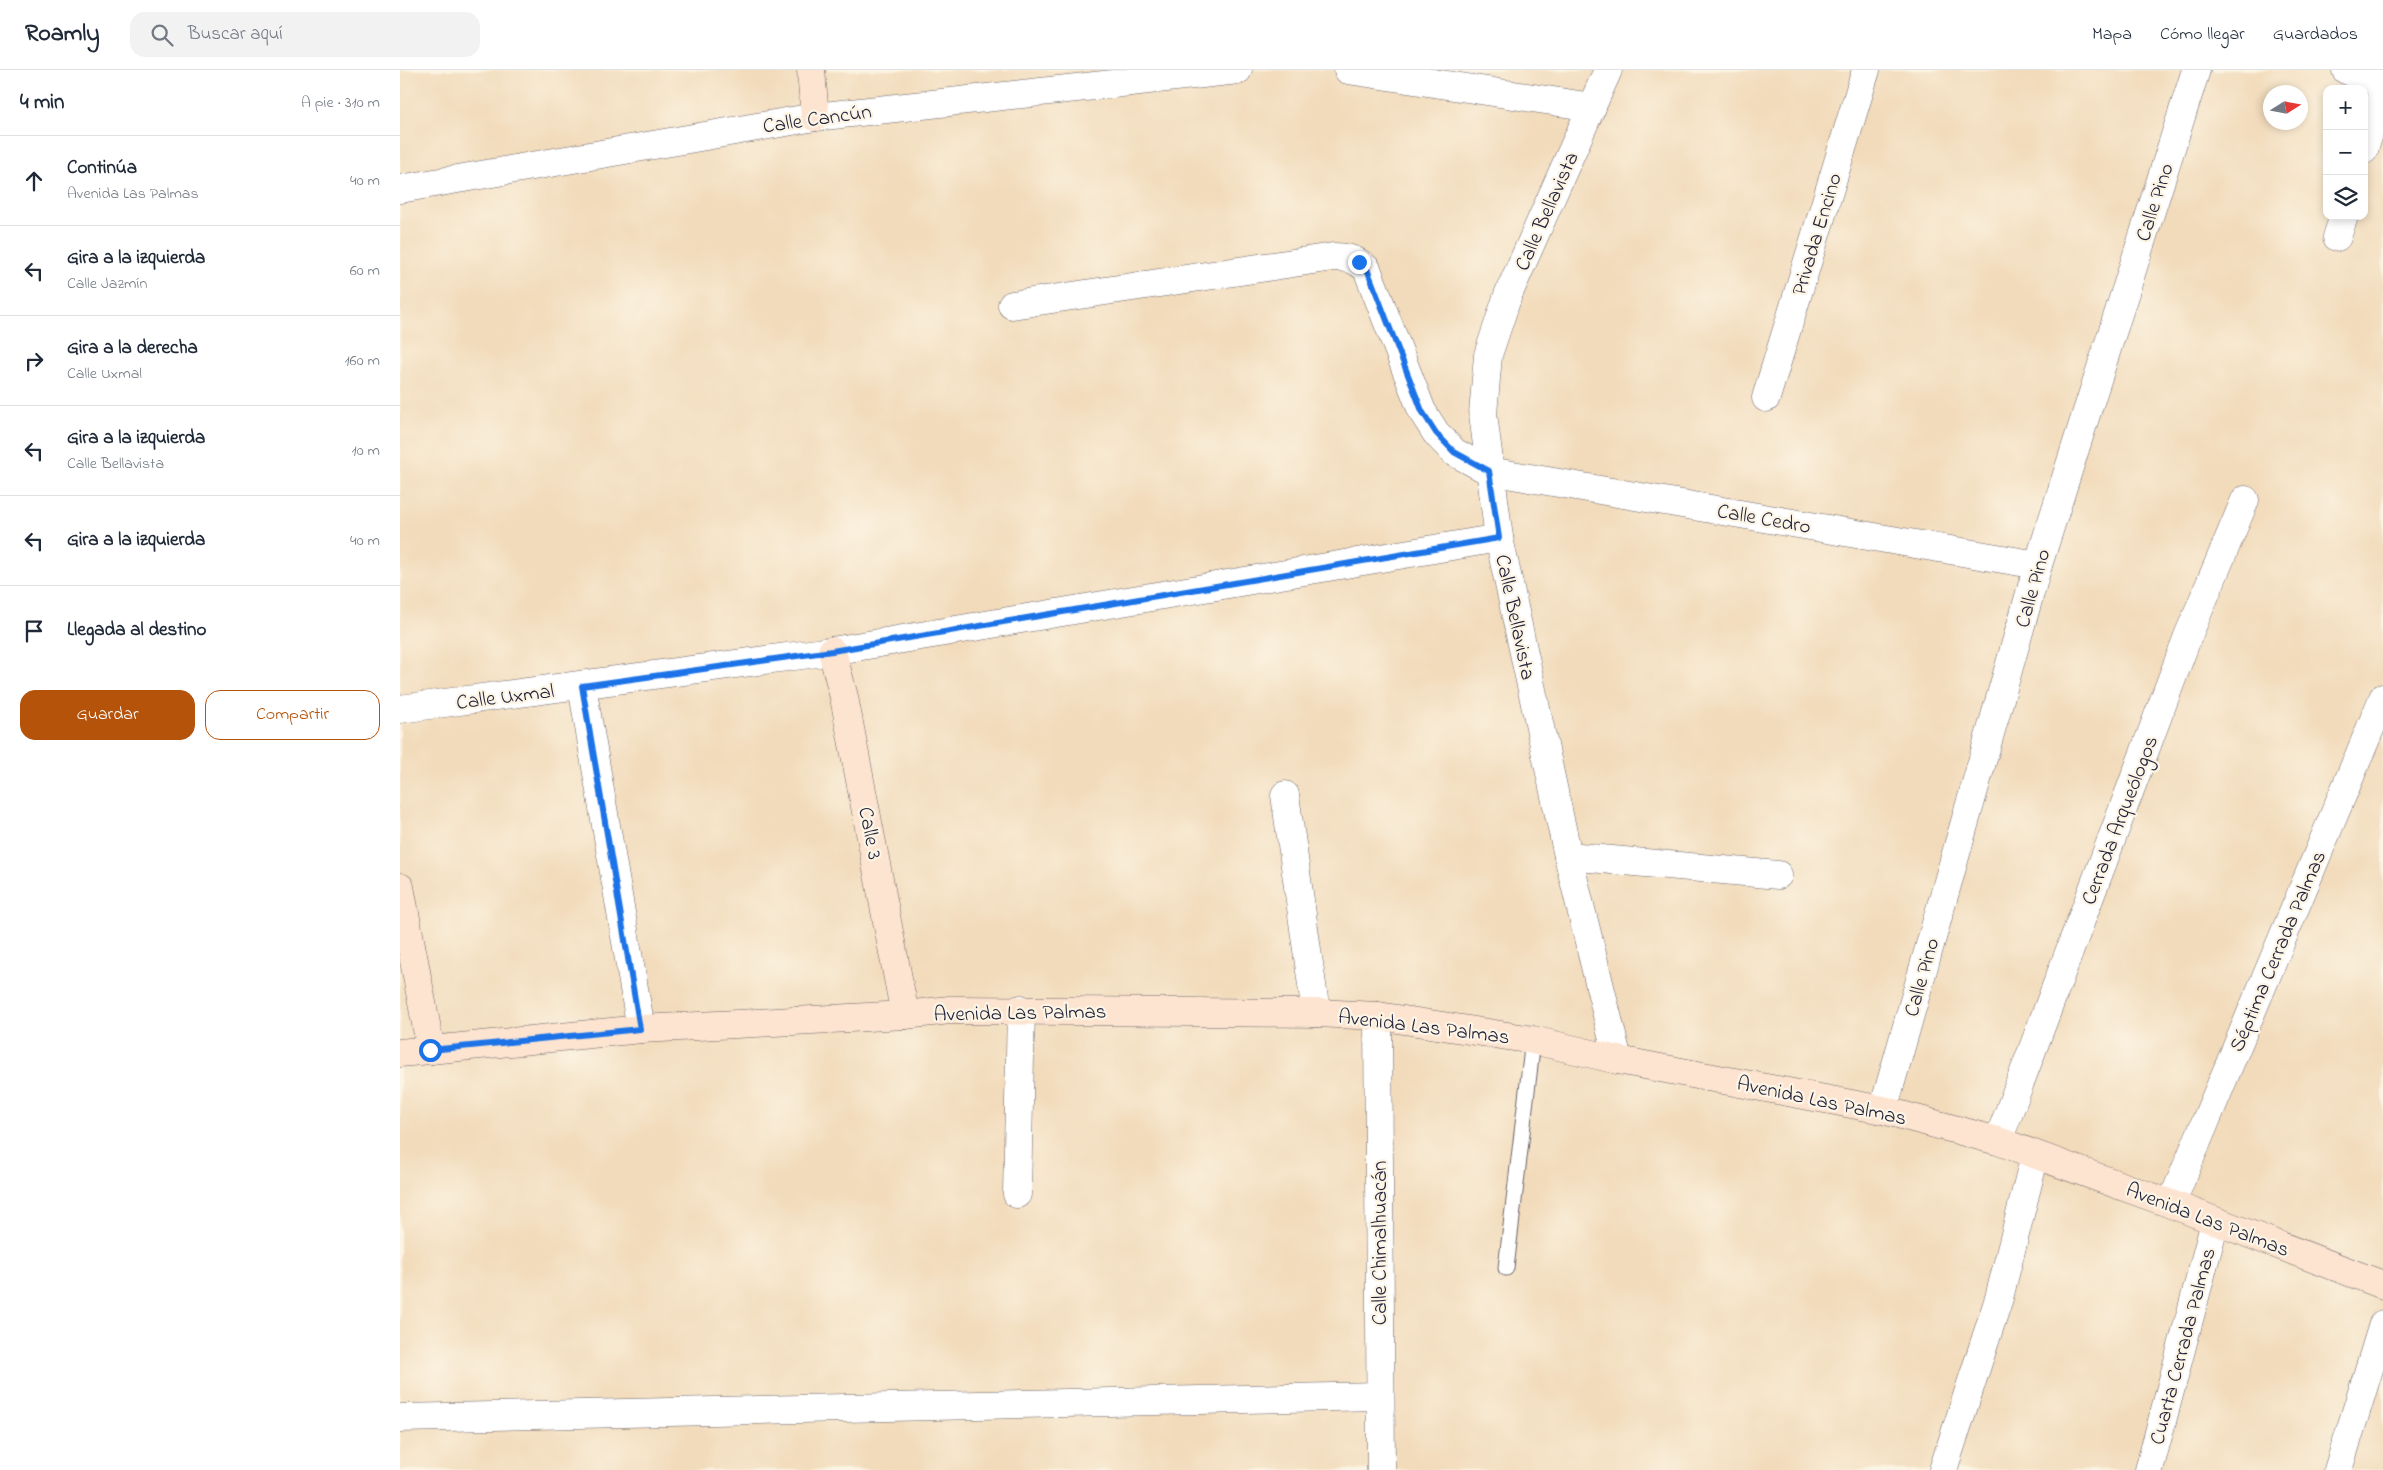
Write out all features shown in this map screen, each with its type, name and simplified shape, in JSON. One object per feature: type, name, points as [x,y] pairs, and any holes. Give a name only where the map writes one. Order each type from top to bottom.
[{"type":"main road","points":[[811,70],[816,117]]},
{"type":"main road","name":"Calle 3","points":[[832,651],[844,697],[905,1015]]},
{"type":"main road","points":[[400,887],[430,1050]]},
{"type":"main road","name":"Avenida Las Palmas","points":[[400,1054],[640,1029],[905,1015],[950,1010],[1021,1009],[1316,1013],[1378,1016],[1533,1040],[1618,1060],[1883,1110],[1998,1141],[2171,1204],[2383,1285]]},
{"type":"street","name":"Calle Cancún","points":[[400,189],[816,117],[1238,70]]},
{"type":"street","points":[[1348,70],[1592,107]]},
{"type":"street","name":"Calle Bellavista","points":[[1608,70],[1508,295],[1488,355],[1483,414],[1499,538],[1568,856],[1618,1060]]},
{"type":"street","name":"Privada Encino","points":[[1766,398],[1866,70]]},
{"type":"street","name":"Calle Pino","points":[[1883,1110],[2038,565],[2196,70]]},
{"type":"street","points":[[2346,70],[2383,85]]},
{"type":"street","points":[[2368,137],[2383,89]]},
{"type":"street","name":"Calle Cedro","points":[[1012,305],[1333,257],[1353,259],[1367,269],[1422,411],[1436,433],[1454,452],[1489,471],[2038,565]]},
{"type":"street","name":"Cerrada Arqueólogos","points":[[1998,1141],[2188,636],[2245,500]]},
{"type":"street","name":"Calle Uxmal","points":[[400,709],[832,651],[1499,538]]},
{"type":"street","points":[[582,686],[640,1029]]},
{"type":"street","name":"Séptima Cerrada Palmas","points":[[2171,1204],[2383,698]]},
{"type":"street","points":[[1285,795],[1316,1013]]},
{"type":"street","points":[[1568,856],[1778,875]]},
{"type":"street","points":[[1017,1194],[1021,1009]]},
{"type":"street","name":"Calle Chimalhuacán","points":[[1378,1016],[1381,1470]]},
{"type":"street","points":[[1943,1470],[1999,1298],[2035,1155]]},
{"type":"street","name":"Cuarta Cerrada Palmas","points":[[2149,1470],[2215,1222]]},
{"type":"street","points":[[2338,1470],[2383,1324]]},
{"type":"street","points":[[400,1418],[1380,1396]]},
{"type":"lane","points":[[1506,1268],[1533,1040]]},
{"type":"route","points":[[430,1050],[640,1029],[582,686],[832,651],[1499,538],[1489,471],[1454,452],[1436,433],[1422,411],[1367,269],[1359,262]]}]
